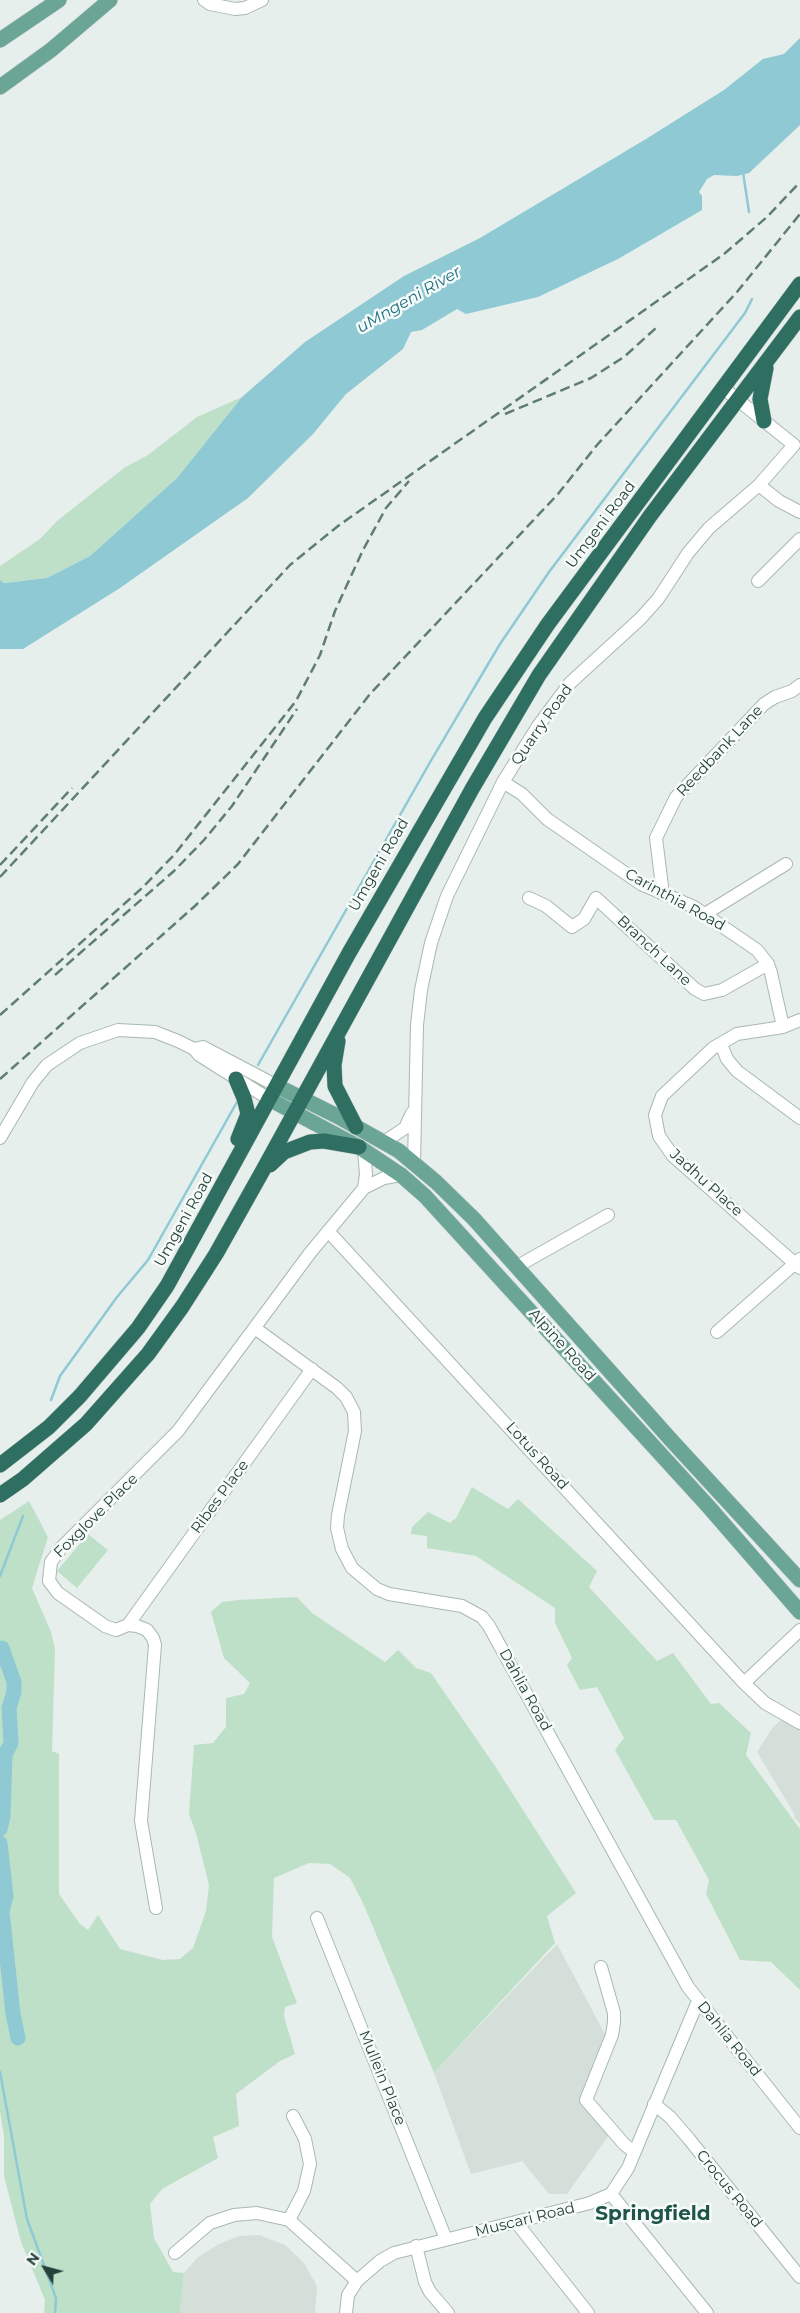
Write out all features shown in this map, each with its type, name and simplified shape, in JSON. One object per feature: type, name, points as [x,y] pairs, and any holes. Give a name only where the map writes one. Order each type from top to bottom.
[{"type":"highway","name":"Umgeni Road","points":[[0,1465],[49,1427],[104,1370],[138,1328],[181,1263],[349,953],[485,718],[548,624],[800,284]]},
{"type":"highway","points":[[0,1494],[23,1479],[86,1424],[148,1354],[216,1254],[472,789],[539,675],[650,516],[768,362],[800,317]]},
{"type":"highway","points":[[764,421],[760,400],[768,362]]},
{"type":"highway","points":[[340,1029],[334,1065],[335,1086],[356,1127]]},
{"type":"highway","points":[[181,1263],[246,1123],[247,1107],[236,1079]]},
{"type":"highway","points":[[262,1172],[284,1152],[310,1142],[324,1141],[362,1149]]},
{"type":"main road","points":[[0,40],[60,0]]},
{"type":"main road","points":[[0,87],[51,50],[110,0]]},
{"type":"main road","name":"Alpine Road","points":[[273,1093],[302,1098],[384,1142],[414,1162],[474,1219],[672,1441],[800,1580]]},
{"type":"main road","name":"Alpine Road","points":[[273,1093],[295,1113],[362,1149],[401,1175],[425,1196],[800,1612]]},
{"type":"main road","points":[[672,1441],[665,1449],[677,1474]]},
{"type":"street","points":[[204,0],[210,4],[235,9],[245,8],[262,0]]},
{"type":"street","name":"Quarry Road","points":[[414,1162],[414,1106],[419,1009],[431,943],[447,896],[504,782],[538,726],[570,683],[650,609],[688,553],[709,528],[759,485],[797,441],[764,421],[723,388]]},
{"type":"street","points":[[759,485],[779,501],[800,512]]},
{"type":"street","points":[[758,582],[800,539]]},
{"type":"street","name":"Reedbank Lane","points":[[663,894],[656,838],[676,797],[764,704],[770,699],[792,692],[800,685]]},
{"type":"street","name":"Carinthia Road","points":[[504,782],[522,794],[547,819],[628,876],[646,887],[705,914],[748,942],[768,964],[783,1026]]},
{"type":"street","points":[[705,914],[786,864]]},
{"type":"street","name":"Branch Lane","points":[[529,898],[546,906],[572,927],[584,919],[596,898],[695,989],[704,994],[722,990],[768,964]]},
{"type":"street","name":"Jadhu Place","points":[[798,1263],[680,1164],[659,1136],[655,1115],[662,1096],[707,1052],[737,1034],[783,1026],[800,1020]]},
{"type":"street","points":[[0,1138],[41,1072],[57,1057],[80,1043],[107,1033],[132,1029],[155,1032],[194,1048],[203,1047],[273,1093]]},
{"type":"street","points":[[721,1044],[727,1059],[738,1071],[800,1118]]},
{"type":"street","points":[[194,1048],[199,1055],[236,1079],[273,1093]]},
{"type":"street","name":"Quarry Road","points":[[384,1142],[400,1132],[409,1123],[414,1106]]},
{"type":"street","points":[[362,1149],[366,1174],[364,1188]]},
{"type":"street","name":"Foxglove Place","points":[[156,1908],[142,1832],[141,1812],[155,1645],[147,1630],[128,1625],[116,1630],[111,1629],[58,1593],[49,1582],[51,1562],[61,1548],[174,1437],[328,1231],[364,1188],[384,1178],[401,1175]]},
{"type":"street","points":[[516,1267],[608,1214]]},
{"type":"street","name":"Lotus Road","points":[[328,1231],[744,1683],[765,1703],[800,1723]]},
{"type":"street","points":[[717,1332],[798,1263]]},
{"type":"street","name":"Dahlia Road","points":[[256,1329],[342,1392],[354,1412],[356,1431],[338,1515],[339,1538],[346,1558],[360,1577],[377,1590],[389,1594],[462,1606],[482,1618],[489,1626],[679,1972],[698,2001],[800,2128]]},
{"type":"street","name":"Ribes Place","points":[[128,1625],[312,1369]]},
{"type":"street","points":[[744,1683],[800,1630]]},
{"type":"street","name":"Mullein Place","points":[[317,1918],[446,2239]]},
{"type":"street","points":[[601,1967],[614,2013],[614,2022],[612,2034],[586,2100],[624,2144],[634,2152]]},
{"type":"street","points":[[698,2001],[623,2177],[611,2194],[707,2313]]},
{"type":"street","name":"Crocus Road","points":[[654,2104],[666,2113],[689,2139],[800,2277]]},
{"type":"street","points":[[289,2220],[304,2191],[310,2164],[305,2139],[293,2116]]},
{"type":"street","name":"Muscari Road","points":[[357,2281],[389,2256],[416,2246],[590,2204],[611,2194]]},
{"type":"street","points":[[175,2253],[210,2222],[222,2218],[244,2213],[257,2213],[289,2220],[357,2281],[348,2295],[346,2313]]},
{"type":"street","points":[[516,2222],[588,2313]]},
{"type":"street","points":[[416,2246],[425,2282],[430,2292],[448,2313]]},
{"type":"shaded area","points":[[790,1712],[800,1719],[800,1824],[794,1817],[795,1815],[757,1752],[773,1727]]},
{"type":"shaded area","points":[[557,1944],[606,2036],[580,2102],[609,2135],[567,2194],[549,2194],[522,2161],[471,2174],[434,2073]]},
{"type":"shaded area","points":[[259,2235],[285,2245],[304,2263],[317,2286],[315,2313],[180,2313],[184,2273],[197,2258],[219,2244],[239,2236]]},
{"type":"green space","points":[[242,397],[177,478],[90,556],[47,578],[3,583],[0,580],[0,566],[40,539],[57,521],[124,468],[148,455],[197,417]]},
{"type":"green space","points":[[472,1487],[508,1509],[518,1499],[597,1571],[589,1587],[657,1661],[673,1653],[711,1704],[719,1703],[751,1733],[746,1755],[800,1829],[800,1990],[771,1962],[740,1960],[706,1894],[709,1880],[676,1820],[654,1820],[615,1750],[624,1738],[597,1687],[580,1690],[567,1665],[572,1658],[555,1623],[555,1608],[476,1556],[427,1548],[427,1536],[411,1534],[412,1527],[428,1512],[450,1523],[456,1518]]},
{"type":"green space","points":[[29,1501],[48,1537],[32,1588],[51,1632],[55,1649],[52,1751],[59,1754],[59,1894],[80,1924],[88,1930],[98,1915],[120,1949],[163,1960],[180,1959],[193,1948],[206,1911],[209,1885],[196,1833],[189,1814],[194,1745],[213,1743],[226,1727],[226,1698],[244,1694],[250,1683],[224,1658],[211,1612],[222,1602],[239,1600],[297,1597],[312,1613],[385,1662],[398,1650],[416,1668],[431,1673],[495,1766],[576,1893],[547,1916],[555,1943],[434,2073],[363,1903],[350,1878],[330,1864],[309,1863],[274,1878],[272,1937],[297,2003],[285,2007],[284,2016],[295,2054],[280,2061],[236,2094],[239,2126],[213,2137],[218,2158],[162,2189],[150,2204],[154,2238],[173,2272],[184,2273],[180,2313],[44,2313],[45,2300],[21,2242],[4,2176],[4,2136],[0,2111],[0,1520]]},
{"type":"green space","points":[[88,1534],[108,1550],[77,1588],[57,1571]]},
{"type":"water","name":"uMngeni River","points":[[800,38],[800,125],[749,173],[737,176],[714,175],[707,179],[699,192],[702,196],[702,210],[618,259],[538,297],[466,314],[457,309],[422,330],[411,332],[403,349],[346,394],[313,434],[248,498],[120,588],[23,649],[0,649],[0,580],[4,583],[47,578],[90,556],[177,478],[242,397],[305,342],[404,276],[480,238],[646,139],[724,90],[763,59],[784,54]]},
{"type":"waterway","points":[[743,172],[749,212]]},
{"type":"waterway","points":[[258,1065],[429,764],[500,644],[549,572],[745,313],[752,299]]},
{"type":"waterway","points":[[51,1400],[60,1376],[117,1297],[148,1260],[237,1102]]},
{"type":"waterway","points":[[0,1576],[23,1516]]},
{"type":"waterway","points":[[0,1829],[3,1816],[5,1755],[11,1743],[9,1708],[14,1692],[14,1682],[2,1648]]},
{"type":"waterway","points":[[0,1843],[6,1896],[2,1911],[13,2014],[18,2038]]},
{"type":"waterway","points":[[0,2072],[27,2219],[56,2298],[55,2313]]},
{"type":"railway","points":[[0,877],[290,565],[338,526],[724,254],[767,217],[800,182]]},
{"type":"railway","points":[[0,1079],[196,905],[238,864],[370,694],[558,494],[597,445],[737,292],[800,214]]},
{"type":"railway","points":[[505,414],[591,378],[624,357],[657,327]]},
{"type":"railway","points":[[0,1015],[142,888],[174,855],[296,701],[320,655],[335,611],[363,550],[386,508],[409,481]]},
{"type":"railway","points":[[55,975],[174,871],[204,840],[232,806],[297,709]]},
{"type":"railway","points":[[0,865],[72,788]]},
{"type":"district","name":"Springfield","points":[[653,2214]]}]
